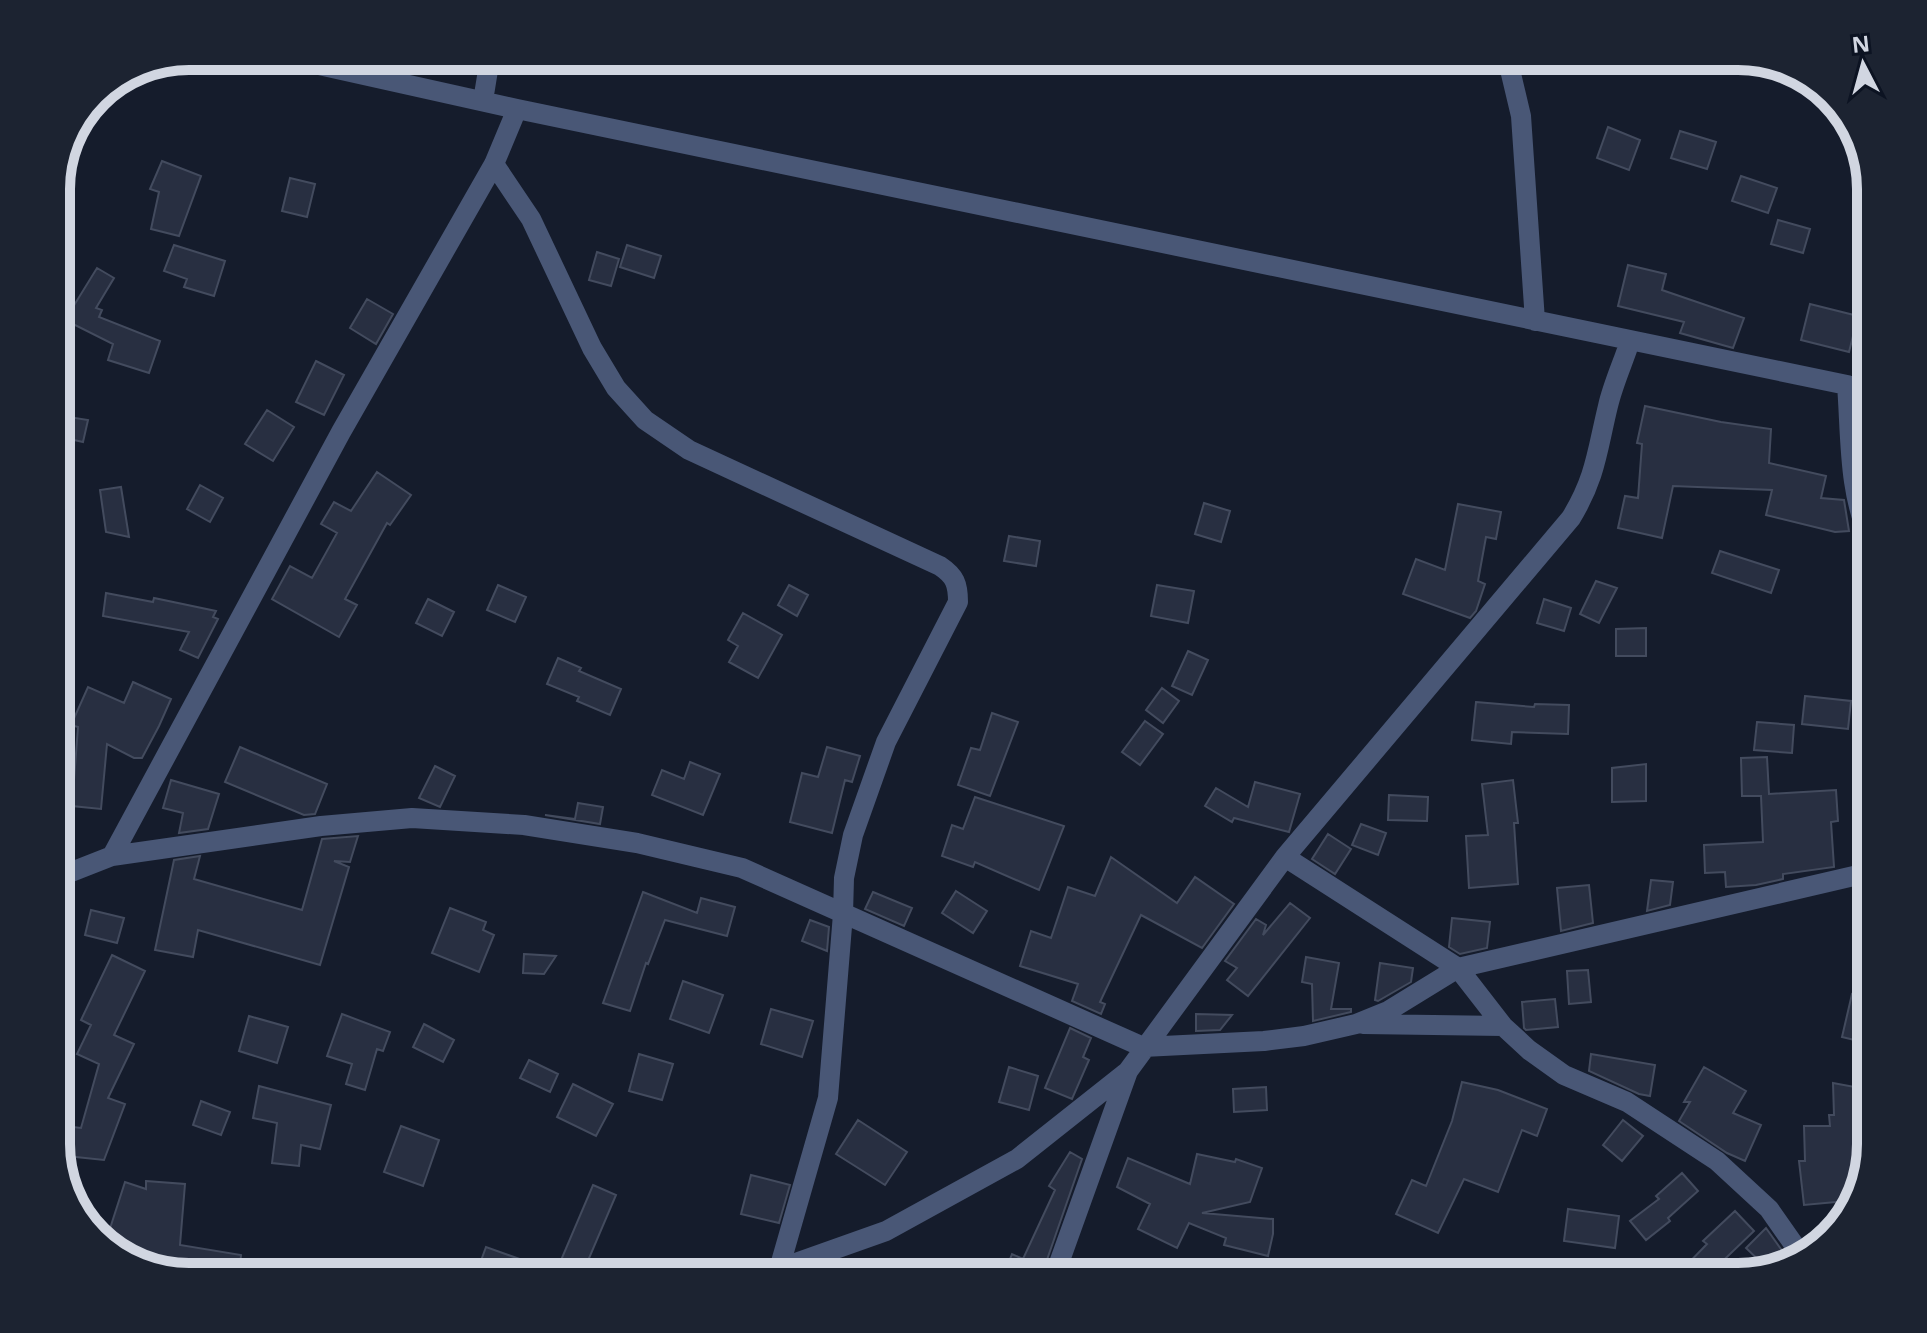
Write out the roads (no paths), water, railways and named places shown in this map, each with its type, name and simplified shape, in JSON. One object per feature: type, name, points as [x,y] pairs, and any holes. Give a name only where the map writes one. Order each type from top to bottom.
[{"type":"street","points":[[342,70],[1857,387]]},
{"type":"street","points":[[483,101],[488,70]]},
{"type":"street","points":[[1510,70],[1521,116],[1535,321]]},
{"type":"street","points":[[112,856],[333,446],[494,164],[517,109]]},
{"type":"street","points":[[494,164],[531,219],[592,348],[616,388],[645,420],[689,450],[940,566],[956,580],[958,602],[886,742],[853,835],[844,878],[828,1098],[780,1263]]},
{"type":"street","points":[[1059,1263],[1128,1071],[1143,1047],[1285,857],[1571,518],[1584,497],[1596,466],[1608,405],[1630,341]]},
{"type":"street","points":[[1847,385],[1857,494]]},
{"type":"street","points":[[70,872],[112,856],[321,826],[412,818],[524,825],[637,843],[742,868],[1143,1047],[1264,1041],[1356,1024],[1388,1011],[1458,968],[1857,875]]},
{"type":"street","points":[[1285,857],[1458,968],[1503,1026],[1529,1050],[1564,1075],[1627,1102],[1717,1161],[1769,1209],[1796,1248]]},
{"type":"street","points":[[1356,1024],[1503,1026]]},
{"type":"street","points":[[803,1263],[886,1231],[1017,1159],[1128,1071]]}]
